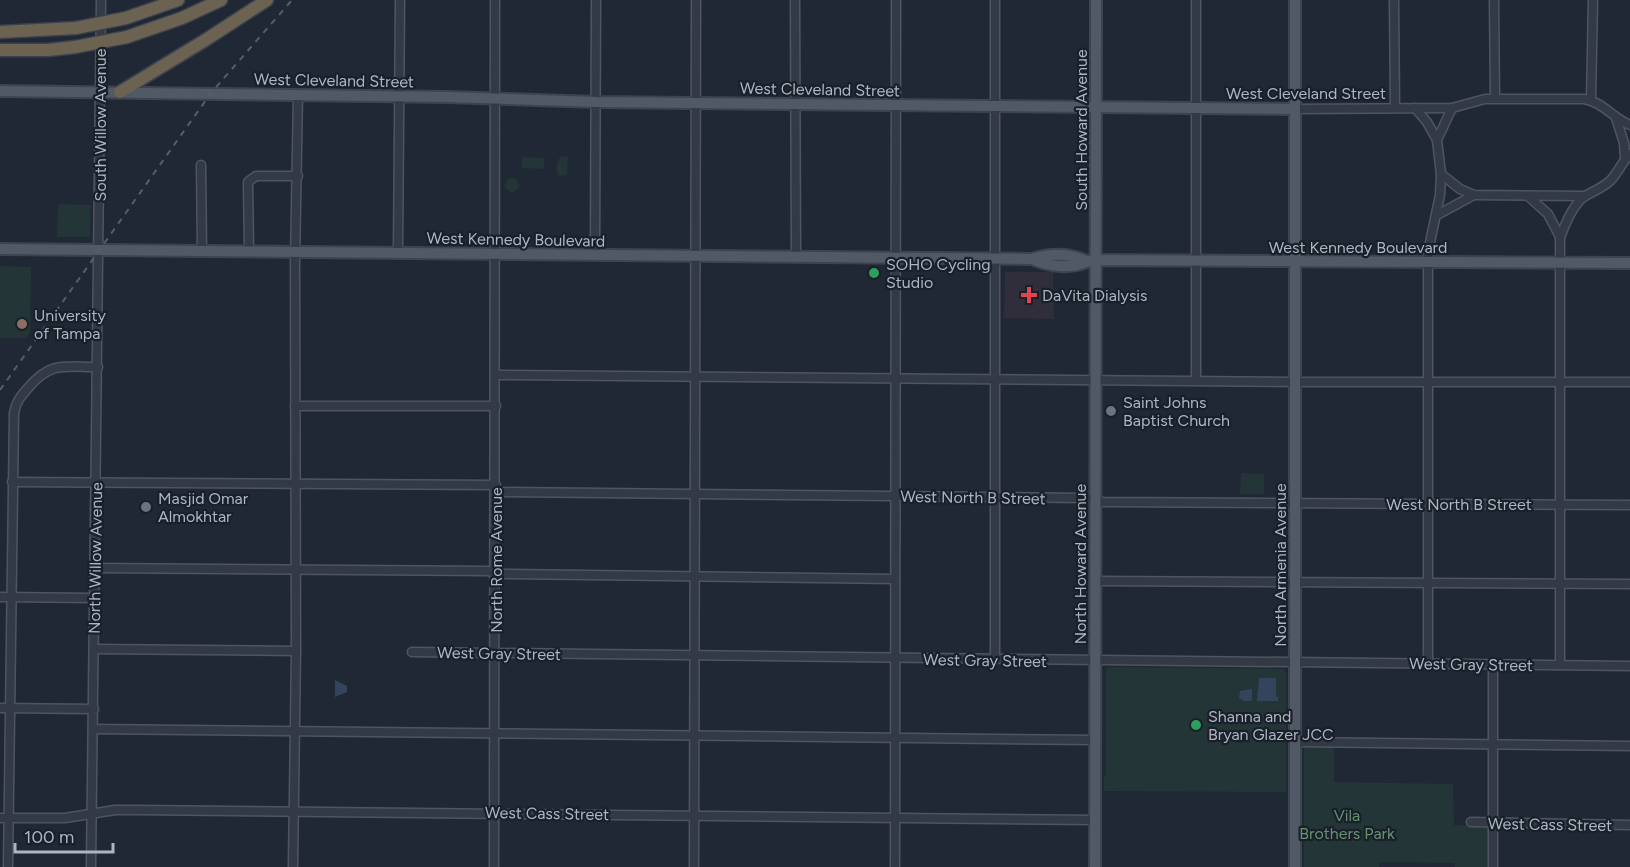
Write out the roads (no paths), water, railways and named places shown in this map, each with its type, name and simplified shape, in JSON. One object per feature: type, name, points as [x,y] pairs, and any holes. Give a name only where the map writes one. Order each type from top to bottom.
[{"type":"highway","points":[[0,32],[76,28],[126,18],[178,0]]},
{"type":"highway","points":[[0,50],[48,50],[127,37],[182,18],[221,0]]},
{"type":"highway","points":[[120,92],[267,0]]},
{"type":"main road","name":"South Howard Avenue","points":[[1091,260],[1096,0]]},
{"type":"main road","name":"North Armenia Avenue","points":[[1295,0],[1295,867]]},
{"type":"main road","name":"West Cleveland Street","points":[[0,91],[298,94],[597,102],[1295,109]]},
{"type":"main road","name":"West Kennedy Boulevard","points":[[0,249],[1032,260],[1044,255],[1075,255],[1091,260],[1630,262]]},
{"type":"main road","name":"North Howard Avenue","points":[[1091,260],[1095,380],[1095,867]]},
{"type":"street","name":"South Willow Avenue","points":[[99,250],[100,0]]},
{"type":"street","points":[[398,253],[400,0]]},
{"type":"street","name":"North Rome Avenue","points":[[494,867],[495,0]]},
{"type":"street","points":[[596,0],[596,255]]},
{"type":"street","points":[[694,867],[696,0]]},
{"type":"street","points":[[795,0],[796,257]]},
{"type":"street","points":[[895,867],[896,0]]},
{"type":"street","points":[[995,0],[995,660]]},
{"type":"street","points":[[1196,0],[1196,380]]},
{"type":"street","points":[[1394,0],[1395,108]]},
{"type":"street","points":[[1494,0],[1495,98]]},
{"type":"street","points":[[1593,0],[1591,100],[1630,125]]},
{"type":"street","points":[[293,867],[298,94]]},
{"type":"street","name":"West Cleveland Street","points":[[1295,109],[1452,108],[1477,100],[1495,98],[1591,100]]},
{"type":"street","points":[[1415,108],[1427,122],[1437,140],[1441,174],[1437,215],[1428,262],[1428,664]]},
{"type":"street","points":[[1437,140],[1452,108]]},
{"type":"street","points":[[1441,174],[1460,189],[1474,195],[1585,196],[1598,191],[1608,182],[1628,157],[1616,118]]},
{"type":"street","points":[[201,165],[202,251]]},
{"type":"street","points":[[249,251],[248,182],[256,176],[298,176]]},
{"type":"street","points":[[1437,215],[1474,195]]},
{"type":"street","points":[[1527,196],[1548,214],[1560,238]]},
{"type":"street","points":[[1560,665],[1560,238],[1566,222],[1585,196]]},
{"type":"street","name":"North Willow Avenue","points":[[91,867],[99,250]]},
{"type":"street","points":[[8,867],[4,818],[10,708],[13,425],[17,401],[42,373],[55,367],[98,367]]},
{"type":"street","points":[[496,375],[1295,382],[1630,382]]},
{"type":"street","points":[[295,406],[496,406]]},
{"type":"street","name":"West North B Street","points":[[12,482],[295,483],[695,494],[995,497],[1295,504],[1630,505]]},
{"type":"street","points":[[95,568],[488,571],[502,574],[895,579]]},
{"type":"street","points":[[1095,581],[1630,584]]},
{"type":"street","points":[[0,597],[95,598]]},
{"type":"street","points":[[94,649],[296,651]]},
{"type":"street","name":"West Gray Street","points":[[412,652],[1630,666]]},
{"type":"street","points":[[1493,665],[1493,867]]},
{"type":"street","points":[[0,708],[94,709]]},
{"type":"street","points":[[93,729],[1095,740]]},
{"type":"street","points":[[1296,742],[1630,746]]},
{"type":"street","name":"West Cass Street","points":[[4,818],[64,818],[91,813],[136,810],[294,810],[1095,820]]},
{"type":"street","name":"West Cass Street","points":[[1471,822],[1630,825]]},
{"type":"water","points":[[1259,678],[1276,678],[1278,701],[1257,701]]},
{"type":"water","points":[[335,680],[347,686],[347,692],[335,697]]},
{"type":"water","points":[[1252,689],[1252,701],[1239,698],[1240,691]]},
{"type":"railway","points":[[0,390],[211,93],[292,0]]},
{"type":"place","name":"SOHO Cycling Studio","points":[[874,273]]},
{"type":"place","name":"DaVita Dialysis","points":[[1029,295]]},
{"type":"place","name":"University of Tampa","points":[[22,324]]},
{"type":"place","name":"Saint Johns Baptist Church","points":[[1111,411]]},
{"type":"place","name":"Masjid Omar Almokhtar","points":[[146,507]]},
{"type":"place","name":"Shanna and Bryan Glazer JCC","points":[[1196,725]]},
{"type":"park label","name":"Vila Brothers Park","points":[[1347,824]]}]
